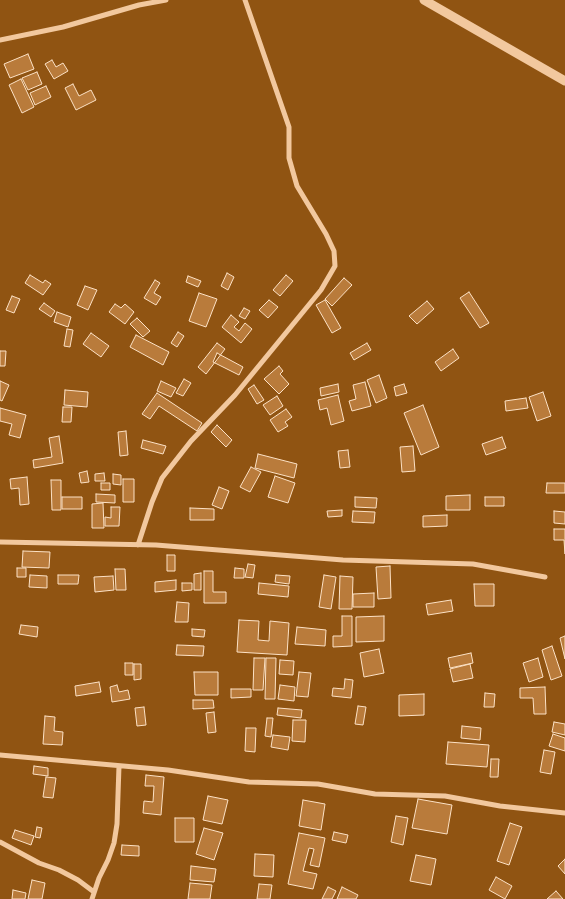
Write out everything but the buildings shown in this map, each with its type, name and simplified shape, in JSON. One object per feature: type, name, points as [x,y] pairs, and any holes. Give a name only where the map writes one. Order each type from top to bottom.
[{"type":"street","points":[[0,40],[62,27],[139,5],[166,0]]},
{"type":"street","points":[[138,545],[162,478],[190,441],[235,395],[316,296],[330,278],[335,266],[334,250],[297,186],[289,158],[289,127],[245,0]]},
{"type":"street","points":[[424,0],[565,81]]},
{"type":"street","points":[[0,542],[138,545],[343,560],[473,564],[545,577]]},
{"type":"street","points":[[0,755],[168,770],[249,782],[318,784],[376,794],[445,796],[500,806],[565,813]]},
{"type":"street","points":[[92,899],[114,844],[118,824],[119,766]]},
{"type":"street","points":[[0,842],[39,863],[59,870],[78,880],[94,892]]}]
